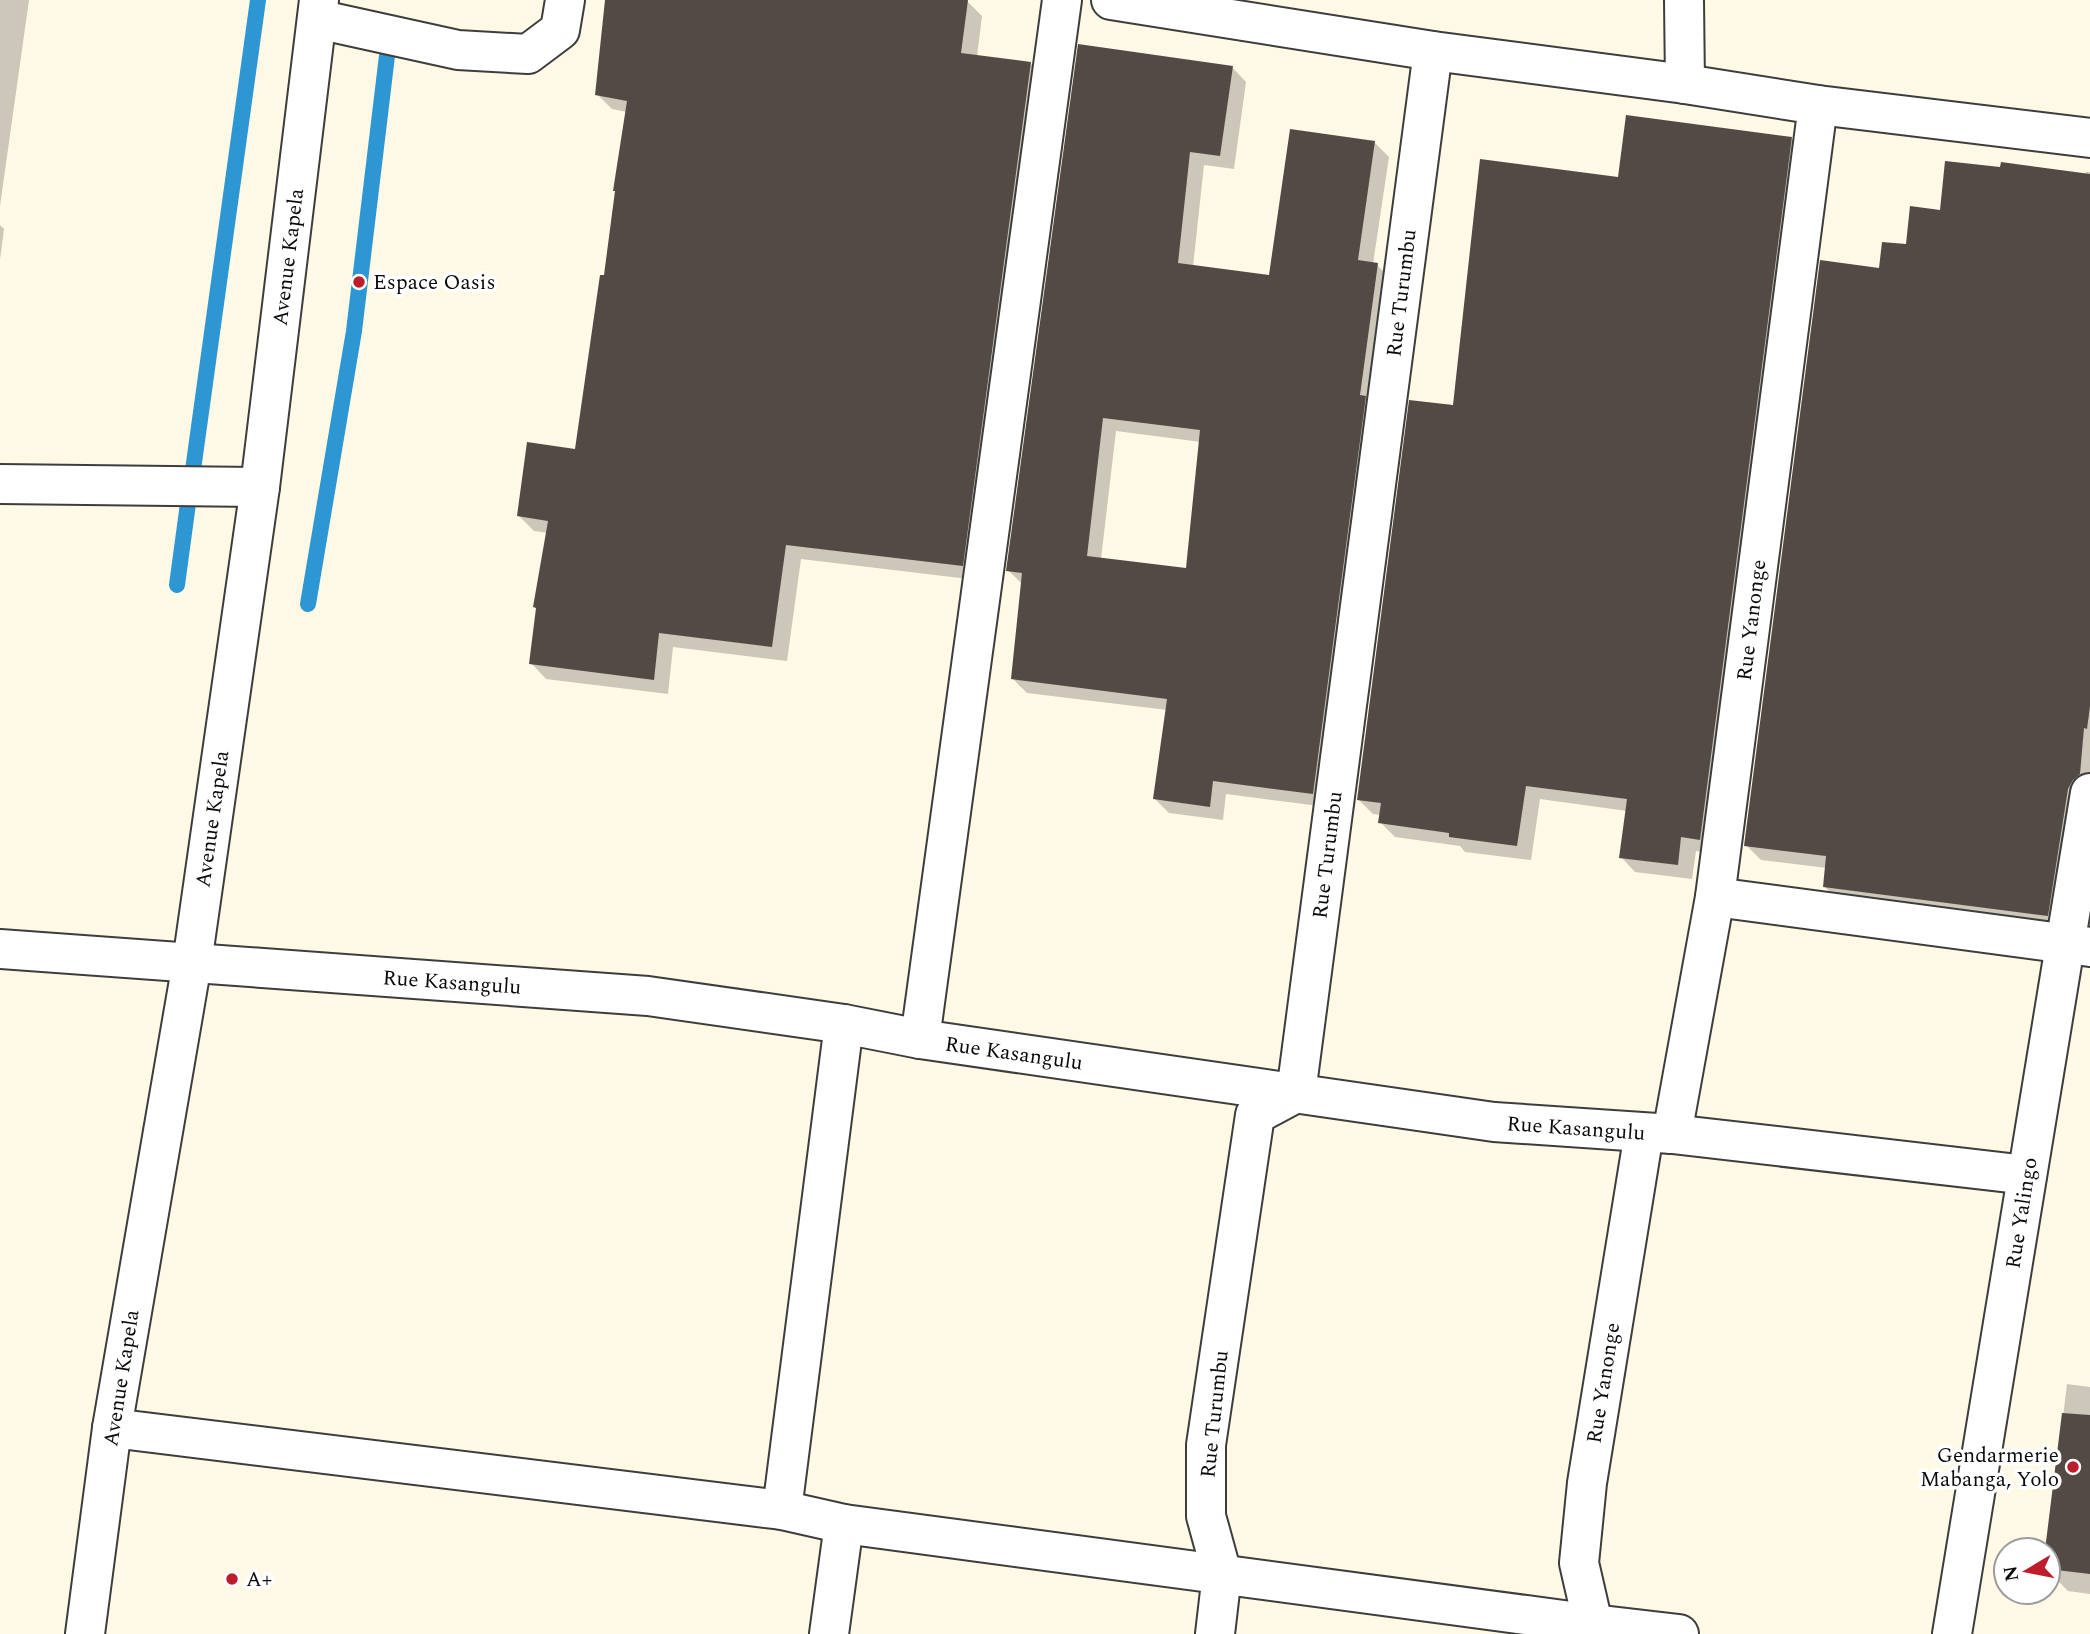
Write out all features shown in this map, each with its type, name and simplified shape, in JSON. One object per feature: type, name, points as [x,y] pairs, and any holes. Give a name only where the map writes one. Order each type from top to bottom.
[{"type":"street","points":[[318,9],[458,50],[528,54],[560,30],[565,0]]},
{"type":"street","points":[[920,1039],[1062,0]]},
{"type":"street","points":[[1111,0],[1433,51],[1685,84],[1818,105],[2090,138]]},
{"type":"street","points":[[1684,0],[1685,84]]},
{"type":"street","name":"Avenue Kapela","points":[[85,1634],[112,1428],[192,963],[260,487],[318,9]]},
{"type":"street","name":"Rue Turumbu","points":[[1215,1634],[1222,1574],[1206,1516],[1206,1445],[1255,1115],[1296,1093],[1433,51]]},
{"type":"street","name":"Rue Yanonge","points":[[1592,1629],[1579,1563],[1587,1483],[1658,1134],[1715,897],[1818,105]]},
{"type":"street","points":[[0,484],[260,487]]},
{"type":"street","name":"Rue Yalingo","points":[[1952,1634],[2027,1175],[2078,945],[2090,793]]},
{"type":"street","points":[[1715,897],[2078,945]]},
{"type":"street","name":"Rue Kasangulu","points":[[0,949],[648,996],[844,1024],[920,1039],[1494,1122],[1658,1134],[2027,1175]]},
{"type":"street","points":[[782,1510],[792,1415],[844,1024]]},
{"type":"street","points":[[112,1428],[782,1510],[844,1524],[1222,1574],[1592,1629],[1679,1634]]},
{"type":"street","points":[[829,1634],[844,1524]]},
{"type":"building","points":[[605,0],[968,0],[961,53],[1031,62],[963,566],[786,545],[772,647],[659,633],[654,680],[529,664],[536,608],[533,607],[548,521],[517,516],[527,442],[575,449],[600,275],[604,275],[627,101],[595,95]]},
{"type":"building","points":[[1078,44],[1233,66],[1220,156],[1190,152],[1178,263],[1269,275],[1290,129],[1375,141],[1358,260],[1378,263],[1360,395],[1366,396],[1313,794],[1213,781],[1210,807],[1153,799],[1167,699],[1011,679],[1022,573],[1006,571]],"holes":[[[1103,418],[1200,430],[1186,568],[1087,556]]]},
{"type":"building","points":[[1626,115],[1792,137],[1700,840],[1681,837],[1678,865],[1619,858],[1627,799],[1526,786],[1517,846],[1449,837],[1449,833],[1378,823],[1381,803],[1357,800],[1409,400],[1453,405],[1480,159],[1618,177]]},
{"type":"building","points":[[1945,161],[2000,167],[2001,162],[2090,174],[2090,706],[2087,729],[2084,728],[2080,774],[2068,789],[2048,916],[1823,887],[1826,856],[1744,846],[1820,260],[1879,268],[1882,242],[1906,244],[1910,206],[1940,210]]},
{"type":"building","name":"Gendarmerie Mabanga, Yolo","points":[[2062,1413],[2090,1415],[2090,1574],[2062,1571],[2062,1536],[2047,1536]]},
{"type":"waterway","points":[[193,470],[258,0]]},
{"type":"waterway","points":[[308,604],[354,331],[389,39]]},
{"type":"waterway","points":[[177,585],[189,496]]},
{"type":"place","name":"Espace Oasis","points":[[359,282]]},
{"type":"place","name":"Gendarmerie Mabanga, Yolo","points":[[2073,1467]]},
{"type":"place","name":"A+","points":[[232,1579]]}]
